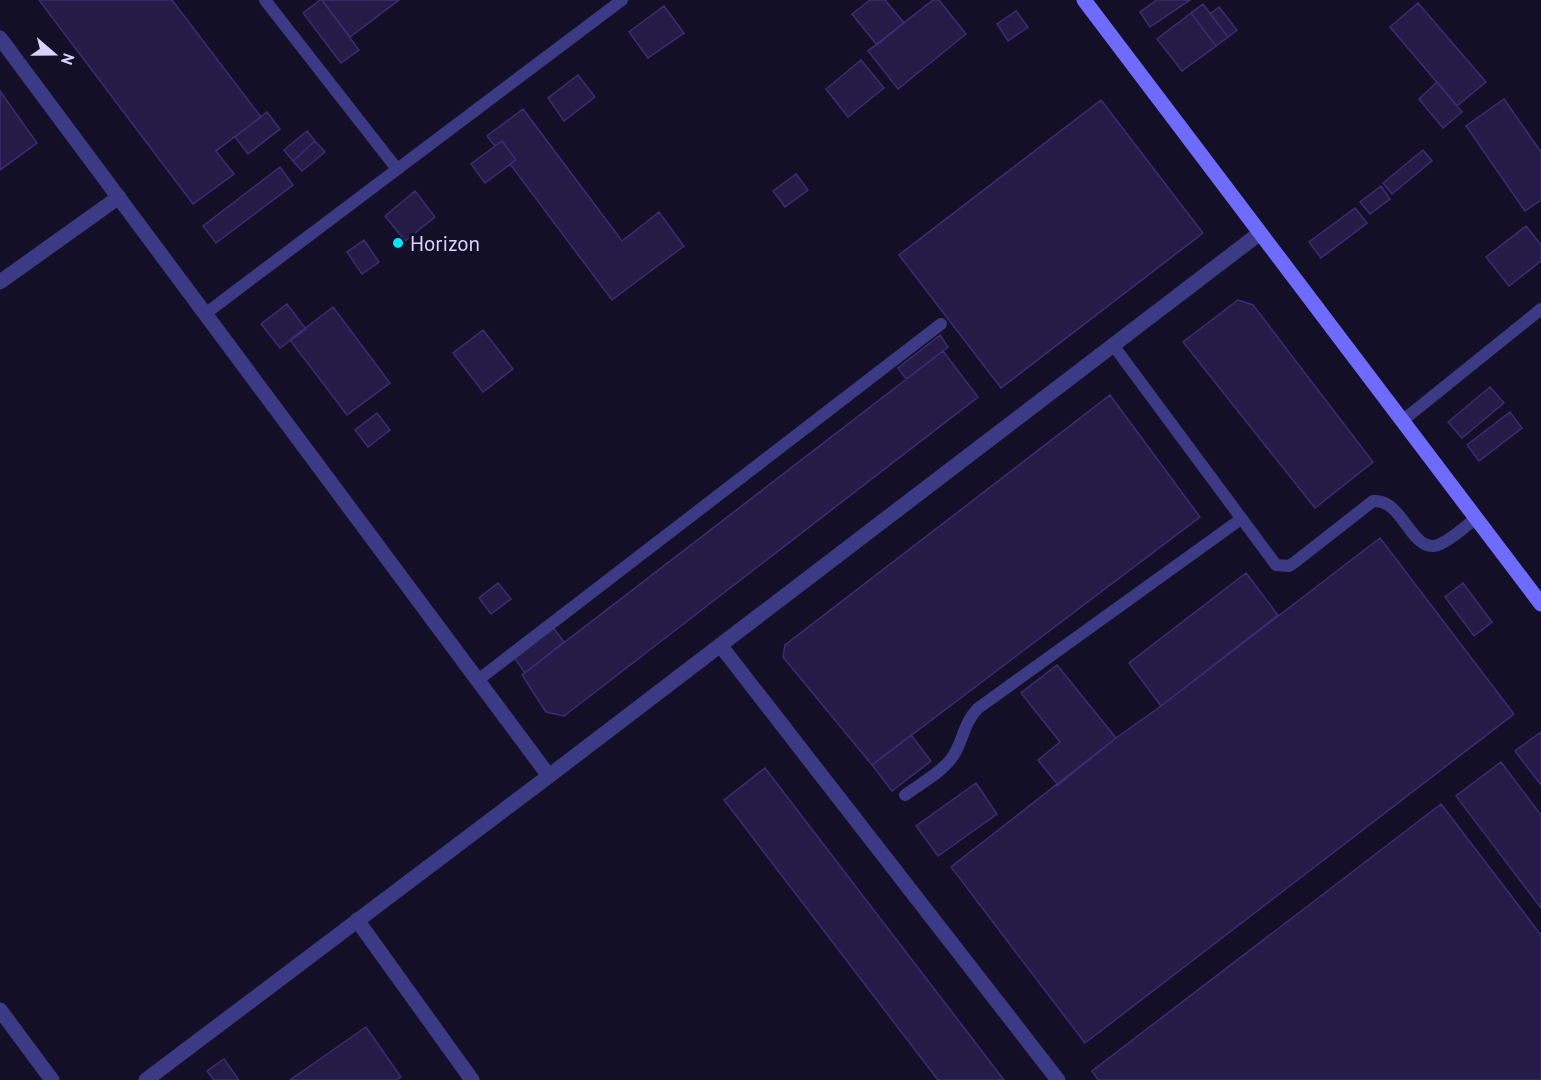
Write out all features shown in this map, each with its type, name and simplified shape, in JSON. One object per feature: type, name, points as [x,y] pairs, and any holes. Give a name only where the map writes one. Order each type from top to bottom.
[{"type":"main road","points":[[1084,0],[1541,604]]},
{"type":"street","points":[[0,38],[549,776]]},
{"type":"street","points":[[0,282],[118,197]]},
{"type":"street","points":[[146,1080],[549,776],[1260,232]]},
{"type":"street","points":[[720,645],[1058,1080]]},
{"type":"street","points":[[357,920],[472,1080]]},
{"type":"street","points":[[0,1010],[52,1080]]},
{"type":"lane","points":[[265,0],[397,169]]},
{"type":"lane","points":[[205,314],[622,0]]},
{"type":"lane","points":[[1402,421],[1541,309]]},
{"type":"lane","points":[[478,680],[941,324]]},
{"type":"lane","points":[[1113,345],[1271,561],[1282,567],[1295,562],[1373,501],[1380,501],[1392,507],[1419,540],[1430,546],[1441,544],[1476,518]]},
{"type":"lane","points":[[905,795],[951,760],[963,729],[977,709],[1241,519]]},
{"type":"building","points":[[39,0],[172,0],[261,117],[216,151],[234,174],[193,204]]},
{"type":"building","points":[[320,0],[359,50],[341,63],[303,13]]},
{"type":"building","points":[[322,0],[399,0],[350,37]]},
{"type":"building","points":[[870,0],[885,0],[904,23],[877,45],[852,14]]},
{"type":"building","points":[[933,0],[939,0],[966,34],[898,89],[868,51]]},
{"type":"building","points":[[1157,0],[1190,0],[1150,27],[1140,12]]},
{"type":"building","points":[[1418,3],[1486,82],[1457,106],[1390,27]]},
{"type":"building","points":[[1203,4],[1228,37],[1216,46],[1191,13]]},
{"type":"building","points":[[664,6],[684,33],[648,58],[629,32]]},
{"type":"building","points":[[1219,7],[1237,30],[1228,37],[1210,14]]},
{"type":"building","points":[[1016,11],[1028,27],[1008,41],[997,24]]},
{"type":"building","points":[[1191,13],[1216,46],[1182,71],[1157,39]]},
{"type":"building","points":[[861,60],[884,88],[848,117],[826,89]]},
{"type":"building","points":[[578,75],[595,97],[564,121],[548,98]]},
{"type":"building","points":[[1437,82],[1462,112],[1443,128],[1419,99]]},
{"type":"building","points":[[0,91],[37,143],[0,170]]},
{"type":"building","points":[[1504,99],[1541,152],[1541,200],[1525,211],[1466,126]]},
{"type":"building","points":[[1101,100],[1203,233],[1001,388],[899,255]]},
{"type":"building","points":[[523,109],[622,241],[659,212],[684,246],[612,300],[510,164],[516,160],[502,141],[495,146],[487,136]]},
{"type":"building","points":[[267,112],[280,129],[248,154],[235,137]]},
{"type":"building","points":[[307,131],[315,141],[293,161],[284,150]]},
{"type":"building","points":[[315,141],[325,152],[302,171],[293,161]]},
{"type":"building","points":[[502,141],[516,160],[485,183],[471,164]]},
{"type":"building","points":[[1423,150],[1432,161],[1392,194],[1383,183]]},
{"type":"building","points":[[280,167],[293,185],[216,243],[203,226]]},
{"type":"building","points":[[796,174],[808,190],[785,207],[773,191]]},
{"type":"building","points":[[1381,186],[1390,199],[1370,214],[1360,202]]},
{"type":"building","points":[[415,191],[435,217],[405,241],[385,216]]},
{"type":"building","points":[[1355,208],[1367,223],[1321,258],[1309,242]]},
{"type":"building","points":[[1526,226],[1541,245],[1541,261],[1509,286],[1486,257]]},
{"type":"building","points":[[364,240],[379,262],[362,274],[347,252]]},
{"type":"building","points":[[1238,300],[1253,305],[1373,462],[1315,508],[1183,342]]},
{"type":"building","points":[[287,304],[306,329],[280,348],[261,324]]},
{"type":"building","points":[[333,307],[390,383],[347,415],[290,340]]},
{"type":"building","points":[[483,330],[513,369],[483,392],[453,353]]},
{"type":"building","points":[[940,335],[948,347],[906,379],[898,368]]},
{"type":"building","points":[[943,351],[978,397],[564,716],[546,712],[522,675]]},
{"type":"building","points":[[1490,387],[1504,403],[1462,438],[1448,422]]},
{"type":"building","points":[[1110,395],[1200,517],[872,765],[783,657],[785,645]]},
{"type":"building","points":[[1510,412],[1522,428],[1479,461],[1467,445]]},
{"type":"building","points":[[377,413],[390,430],[368,447],[355,430]]},
{"type":"building","points":[[1380,538],[1514,714],[1085,1043],[951,867],[1116,738]]},
{"type":"building","points":[[1246,573],[1278,615],[1161,706],[1129,663]]},
{"type":"building","points":[[498,583],[511,599],[491,614],[479,598]]},
{"type":"building","points":[[1463,583],[1492,622],[1474,636],[1445,597]]},
{"type":"building","points":[[552,626],[564,642],[525,673],[513,656]]},
{"type":"building","points":[[1057,665],[1116,738],[1058,785],[1038,760],[1060,742],[1021,693]]},
{"type":"building","points":[[1541,732],[1541,785],[1515,751]]},
{"type":"building","points":[[911,735],[931,761],[892,791],[872,765]]},
{"type":"building","points":[[1501,762],[1541,815],[1541,908],[1456,796]]},
{"type":"building","points":[[765,768],[1004,1080],[938,1080],[724,800]]},
{"type":"building","points":[[976,783],[997,814],[938,856],[916,826]]},
{"type":"building","points":[[1441,804],[1541,935],[1541,1080],[1098,1080],[1092,1071]]},
{"type":"building","points":[[366,1027],[401,1077],[396,1080],[290,1080]]},
{"type":"building","points":[[224,1059],[239,1080],[214,1080],[207,1071]]},
{"type":"place","name":"Horizon","points":[[398,243]]}]
